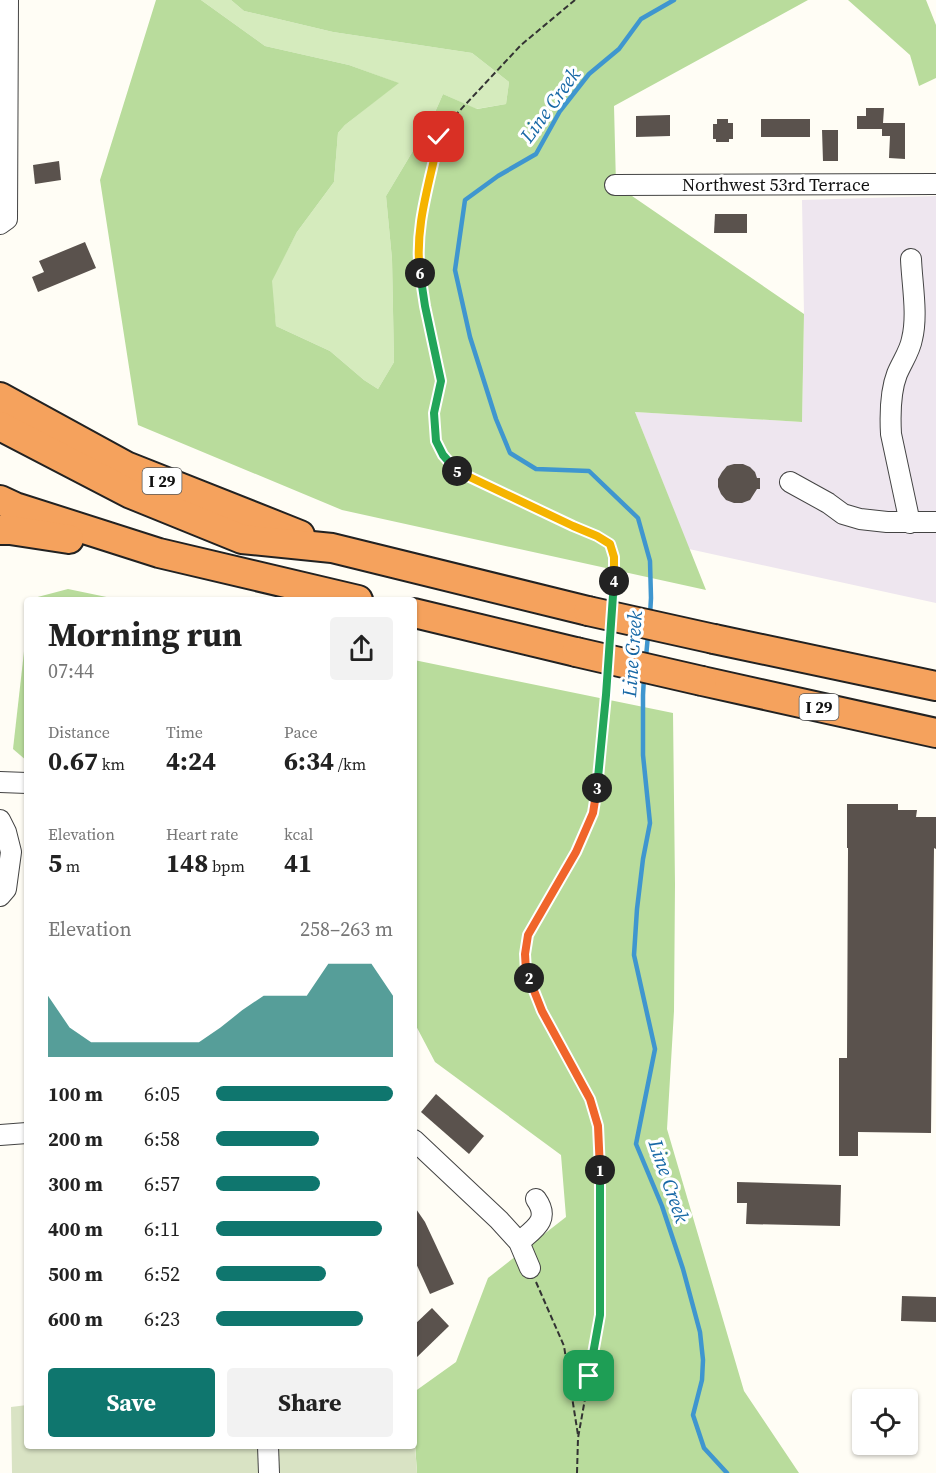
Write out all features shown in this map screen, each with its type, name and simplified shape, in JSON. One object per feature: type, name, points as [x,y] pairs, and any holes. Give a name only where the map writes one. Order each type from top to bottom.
[{"type":"highway","name":"I 29","points":[[0,398],[126,466],[332,549],[588,611],[936,686]]},
{"type":"highway","points":[[0,426],[131,494],[242,539],[332,549]]},
{"type":"highway","points":[[0,500],[15,507],[159,553],[345,597]]},
{"type":"highway","points":[[0,530],[159,553]]},
{"type":"highway","name":"I 29","points":[[417,614],[936,733]]},
{"type":"street","points":[[0,224],[7,219],[8,0]]},
{"type":"street","name":"Northwest 53rd Terrace","points":[[615,185],[936,184]]},
{"type":"street","points":[[910,259],[915,325],[912,342],[897,376],[892,396],[890,421],[910,523]]},
{"type":"street","points":[[790,482],[843,514],[860,519],[910,523],[936,522]]},
{"type":"street","points":[[0,782],[24,783]]},
{"type":"street","points":[[0,820],[11,852],[6,889],[0,896]]},
{"type":"street","points":[[0,1135],[24,1133]]},
{"type":"street","points":[[417,1143],[500,1220],[519,1242],[530,1268]]},
{"type":"street","points":[[519,1242],[542,1219],[543,1212],[536,1199]]},
{"type":"street","points":[[268,1449],[269,1473]]},
{"type":"path","points":[[575,0],[521,45],[450,121],[439,137],[420,222],[418,256],[425,306],[441,381],[434,413],[436,441],[443,455],[458,472],[610,544],[614,557],[613,597]]},
{"type":"path","points":[[577,1473],[578,1438],[600,1315],[598,1126],[590,1099],[542,1011],[526,971],[525,954],[528,935],[576,852],[593,813],[608,673]]},
{"type":"path","points":[[530,1268],[564,1346],[578,1438]]},
{"type":"shaded area","points":[[936,196],[936,603],[689,549],[635,412],[802,422],[804,314],[802,200]]},
{"type":"green space","points":[[156,0],[201,0],[265,46],[349,65],[399,83],[338,133],[334,182],[297,232],[272,281],[276,326],[330,351],[378,389],[394,362],[392,259],[386,196],[432,119],[443,94],[477,109],[506,104],[509,82],[472,53],[333,32],[244,11],[231,0],[808,0],[614,106],[616,185],[804,314],[802,422],[635,412],[706,590],[342,510],[138,425],[100,180]]},
{"type":"green space","points":[[201,0],[231,0],[244,11],[333,32],[472,53],[509,82],[506,104],[476,109],[443,94],[432,119],[386,196],[392,259],[394,362],[378,389],[330,351],[276,326],[271,281],[297,232],[334,182],[338,133],[398,83],[349,65],[265,46]]},
{"type":"green space","points":[[848,0],[926,0],[936,25],[936,78],[919,86],[910,55]]},
{"type":"green space","points":[[68,589],[107,597],[38,597]]},
{"type":"green space","points":[[24,652],[24,758],[13,749]]},
{"type":"green space","points":[[417,661],[673,713],[674,1011],[667,1129],[744,1391],[799,1473],[417,1473],[417,1390],[456,1362],[488,1278],[566,1217],[561,1155],[435,1062],[417,1028]]},
{"type":"green space","points":[[24,1405],[24,1449],[415,1449],[417,1473],[12,1473],[11,1407]]},
{"type":"building","points":[[866,108],[884,108],[883,123],[905,123],[905,159],[889,158],[890,136],[882,136],[882,129],[857,129],[857,116],[866,116]]},
{"type":"building","points":[[670,115],[670,136],[636,137],[636,116]]},
{"type":"building","points":[[717,119],[728,119],[728,123],[733,123],[733,139],[729,139],[729,142],[716,142],[716,139],[713,139],[713,124],[717,124]]},
{"type":"building","points":[[761,119],[810,119],[810,137],[761,137]]},
{"type":"building","points":[[822,130],[838,130],[838,161],[823,161]]},
{"type":"building","points":[[59,161],[61,180],[35,184],[33,165]]},
{"type":"building","points":[[715,214],[747,214],[747,233],[714,233]]},
{"type":"building","points":[[85,242],[96,268],[38,292],[32,277],[44,272],[39,261]]},
{"type":"building","points":[[734,464],[750,467],[757,478],[760,478],[760,489],[757,489],[750,500],[742,503],[726,500],[718,487],[718,479],[722,472],[727,466]]},
{"type":"building","points":[[847,804],[898,804],[898,810],[917,810],[916,817],[936,817],[931,1133],[858,1132],[858,1156],[839,1156],[839,1058],[847,1058]]},
{"type":"building","points":[[436,1094],[484,1136],[469,1154],[421,1112]]},
{"type":"building","points":[[737,1182],[841,1185],[840,1226],[746,1224],[747,1203],[737,1203]]},
{"type":"building","points":[[417,1210],[425,1222],[454,1284],[430,1294],[417,1266]]},
{"type":"building","points":[[902,1296],[936,1297],[936,1322],[901,1321]]},
{"type":"building","points":[[432,1308],[449,1326],[417,1357],[417,1322]]},
{"type":"waterway","name":"Line Creek","points":[[650,615],[650,561],[638,518],[589,471],[536,469],[510,453],[496,419],[470,337],[455,270],[465,200],[498,176],[536,154],[560,111],[589,74],[619,49],[641,19],[674,0]]},
{"type":"waterway","name":"Line Creek","points":[[646,657],[648,635]]},
{"type":"waterway","name":"Line Creek","points":[[644,677],[643,755],[650,823],[643,859],[634,955],[655,1049],[636,1144],[662,1206],[683,1269],[700,1332],[703,1360],[702,1380],[693,1415],[704,1448],[727,1473]]},
{"type":"route","points":[[439,137],[420,222],[418,256],[425,306],[441,381],[434,413],[436,441],[443,455],[458,472],[597,536],[610,544],[614,557],[615,575],[606,695],[593,813],[576,852],[528,935],[525,954],[526,971],[542,1011],[590,1099],[598,1126],[600,1315],[589,1376]]}]
